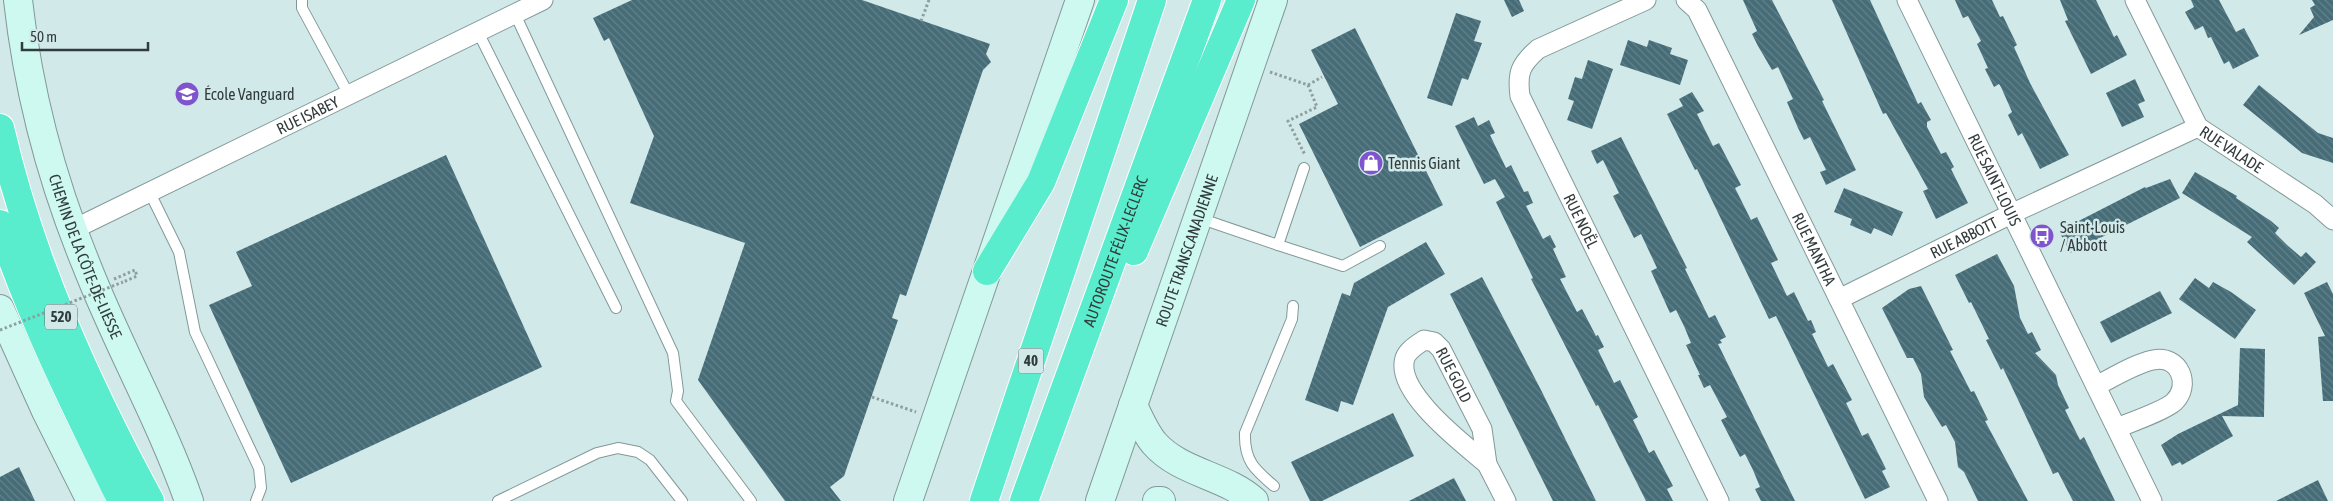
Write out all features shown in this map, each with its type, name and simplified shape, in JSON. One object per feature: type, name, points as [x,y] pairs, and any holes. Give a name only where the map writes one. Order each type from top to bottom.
[{"type":"highway","points":[[986,271],[1041,182],[1114,0]]},
{"type":"highway","name":"40","points":[[984,501],[1152,0]]},
{"type":"highway","name":"AUTOROUTE FÉLIX-LECLERC","points":[[1024,501],[1207,0]]},
{"type":"highway","points":[[1078,356],[1138,244],[1241,0]]},
{"type":"highway","name":"520","points":[[0,128],[26,223],[56,306],[150,501]]},
{"type":"highway","name":"520","points":[[0,224],[25,295],[49,351],[122,501]]},
{"type":"main road","name":"CHEMIN DE LA CÔTE-DE-LIESSE","points":[[18,0],[34,94],[52,164],[72,230],[189,501]]},
{"type":"main road","points":[[908,501],[1080,0]]},
{"type":"main road","name":"ROUTE TRANSCANADIENNE","points":[[1100,501],[1273,0]]},
{"type":"main road","points":[[0,309],[46,411],[91,501]]},
{"type":"main road","points":[[1133,405],[1150,437],[1160,450],[1183,465],[1234,486],[1264,493]]},
{"type":"street","name":"RUE ISABEY","points":[[72,230],[543,0]]},
{"type":"street","name":"RUE NOËL","points":[[1646,0],[1538,49],[1526,59],[1518,77],[1520,96],[1719,501]]},
{"type":"street","name":"RUE MANTHA","points":[[1686,0],[1697,10],[1839,299],[1931,499]]},
{"type":"street","name":"RUE SAINT-LOUIS","points":[[1907,0],[2013,213],[2152,501]]},
{"type":"street","name":"RUE VALADE","points":[[2135,0],[2198,127],[2324,206],[2333,220]]},
{"type":"street","name":"RUE ABBOTT","points":[[1839,299],[2013,213],[2198,127]]},
{"type":"street","name":"RUE GOLD","points":[[1487,464],[1427,412],[1409,382],[1404,370],[1404,359],[1409,351],[1424,340],[1434,342],[1442,349],[1482,429],[1487,464],[1506,501]]},
{"type":"street","points":[[2096,386],[2153,360],[2164,359],[2173,363],[2179,369],[2184,382],[2181,393],[2173,403],[2117,428]]},
{"type":"lane","points":[[302,0],[302,8],[349,95]]},
{"type":"lane","points":[[515,14],[673,353],[678,391],[676,402],[751,501]]},
{"type":"lane","points":[[478,32],[616,308]]},
{"type":"lane","points":[[1278,245],[1305,163]]},
{"type":"lane","points":[[150,193],[179,252],[195,332],[259,468],[261,481],[256,501]]},
{"type":"lane","points":[[1198,217],[1343,266],[1380,246]]},
{"type":"lane","points":[[1264,493],[1246,447],[1245,433],[1292,318],[1293,306]]},
{"type":"lane","points":[[498,501],[597,453],[618,448],[638,452],[650,460],[682,501]]},
{"type":"path","points":[[922,21],[929,0]]},
{"type":"path","points":[[1265,70],[1308,85],[1317,107],[1288,121],[1305,163]]},
{"type":"path","points":[[1308,85],[1322,77]]},
{"type":"path","points":[[0,330],[137,276],[135,270],[119,277]]},
{"type":"path","points":[[872,397],[922,414]]},
{"type":"building","points":[[632,0],[862,0],[990,44],[986,54],[991,62],[983,70],[906,296],[900,294],[892,318],[898,320],[844,476],[830,487],[841,501],[785,501],[698,380],[745,243],[630,203],[654,136],[609,38],[604,41],[593,18]]},
{"type":"building","points":[[1504,0],[1519,0],[1524,11],[1512,17]]},
{"type":"building","points":[[1743,0],[1772,0],[1824,100],[1822,101],[1856,170],[1826,185],[1820,172],[1826,170],[1810,137],[1804,140],[1798,128],[1787,102],[1793,99],[1778,67],[1772,70],[1752,34],[1757,31]]},
{"type":"building","points":[[1832,0],[1870,0],[1918,104],[1921,102],[1931,120],[1927,122],[1927,127],[1941,154],[1946,152],[1954,167],[1951,169],[1968,203],[1936,219],[1923,191],[1928,189],[1886,113],[1883,114]]},
{"type":"building","points":[[1955,0],[1992,0],[2000,17],[2003,16],[2017,45],[2014,47],[2030,83],[2069,155],[2040,169],[2022,133],[2018,136],[2008,115],[2012,112],[2001,87],[1999,84],[1994,87],[1985,69],[1988,68],[1977,44],[1981,41],[1968,16],[1963,18]]},
{"type":"building","points":[[2060,0],[2096,0],[2114,37],[2117,35],[2127,55],[2091,74],[2065,21],[2068,20]]},
{"type":"building","points":[[2191,0],[2219,0],[2236,32],[2244,28],[2259,56],[2233,69],[2229,61],[2224,64],[2211,37],[2208,38],[2203,26],[2195,30],[2185,12],[2194,7]]},
{"type":"building","points":[[2312,0],[2333,0],[2333,20],[2299,35],[2314,17],[2310,8],[2315,5]]},
{"type":"building","points":[[1456,13],[1481,21],[1474,41],[1482,43],[1468,80],[1462,78],[1452,106],[1427,98]]},
{"type":"building","points":[[1355,28],[1443,205],[1360,247],[1299,124],[1338,104],[1311,50]]},
{"type":"building","points":[[1628,40],[1647,47],[1649,40],[1672,48],[1670,54],[1688,60],[1680,85],[1620,65]]},
{"type":"building","points":[[1588,60],[1613,69],[1592,129],[1567,120],[1574,101],[1568,99],[1575,77],[1582,79]]},
{"type":"building","points":[[2135,79],[2145,101],[2138,104],[2144,117],[2122,127],[2106,93]]},
{"type":"building","points":[[2259,85],[2318,133],[2333,138],[2333,163],[2302,153],[2243,105]]},
{"type":"building","points":[[1692,92],[1704,111],[1697,114],[1713,146],[1719,143],[1741,185],[1735,188],[1751,220],[1757,217],[1778,260],[1771,263],[1787,296],[1794,292],[1808,321],[1811,320],[1816,332],[1812,334],[1828,367],[1833,364],[1852,400],[1846,403],[1862,436],[1868,433],[1886,469],[1882,471],[1890,487],[1865,499],[1776,316],[1769,319],[1697,169],[1695,170],[1667,114],[1683,106],[1679,99]]},
{"type":"building","points":[[1474,117],[1478,126],[1489,120],[1495,133],[1490,135],[1506,168],[1511,165],[1524,192],[1528,191],[1533,203],[1526,206],[1543,239],[1550,235],[1556,247],[1553,249],[1566,277],[1560,279],[1577,312],[1582,309],[1596,336],[1598,335],[1604,347],[1598,350],[1614,383],[1620,380],[1638,417],[1633,420],[1649,453],[1654,450],[1673,486],[1667,489],[1673,501],[1646,501],[1598,405],[1596,406],[1531,279],[1533,278],[1496,202],[1505,197],[1495,179],[1484,184],[1455,126]]},
{"type":"building","points":[[1621,137],[1687,268],[1685,269],[1709,318],[1715,315],[1726,337],[1720,340],[1722,343],[1718,344],[1795,501],[1761,501],[1755,489],[1760,487],[1753,470],[1745,454],[1740,457],[1721,420],[1727,417],[1710,385],[1704,388],[1686,345],[1691,343],[1676,310],[1670,313],[1651,271],[1657,268],[1641,234],[1634,238],[1613,196],[1619,193],[1603,160],[1597,164],[1591,151]]},
{"type":"building","points":[[446,155],[542,367],[291,483],[209,305],[252,286],[236,252]]},
{"type":"building","points":[[2195,172],[2237,196],[2236,198],[2271,221],[2279,228],[2275,233],[2287,245],[2301,257],[2306,252],[2316,262],[2294,285],[2247,242],[2252,237],[2182,193]]},
{"type":"building","points":[[2170,179],[2180,198],[2070,253],[2059,231],[2145,187]]},
{"type":"building","points":[[1844,188],[1903,212],[1892,236],[1874,228],[1871,234],[1850,225],[1852,219],[1834,212]]},
{"type":"building","points":[[1426,242],[1445,274],[1388,307],[1353,405],[1341,401],[1338,412],[1305,400],[1342,293],[1350,296],[1354,283]]},
{"type":"building","points":[[1997,254],[2014,286],[2020,318],[2028,334],[2032,332],[2041,350],[2035,353],[2056,375],[2058,385],[2069,408],[2065,410],[2080,440],[2084,437],[2115,501],[2073,501],[2058,472],[2053,474],[2003,368],[2001,370],[1986,340],[1989,339],[1955,275]]},
{"type":"building","points":[[1482,277],[1596,501],[1553,501],[1450,294]]},
{"type":"building","points":[[2195,278],[2209,288],[2213,282],[2256,310],[2235,339],[2179,299]]},
{"type":"building","points":[[2327,282],[2333,294],[2333,401],[2323,401],[2318,337],[2325,336],[2304,293]]},
{"type":"building","points":[[1921,286],[1953,350],[1950,351],[1971,392],[1974,391],[1988,420],[1985,421],[2028,501],[1978,501],[1964,472],[1958,467],[1955,442],[1946,425],[1942,427],[1924,397],[1921,374],[1913,358],[1907,358],[1882,308],[1909,289]]},
{"type":"building","points":[[2160,291],[2172,313],[2111,343],[2100,322]]},
{"type":"building","points":[[2240,348],[2265,349],[2264,417],[2222,416],[2233,436],[2182,465],[2180,462],[2172,466],[2161,445],[2178,434],[2238,405]]},
{"type":"building","points":[[1393,413],[1414,456],[1322,501],[1310,501],[1291,462]]},
{"type":"building","points":[[19,467],[35,501],[0,501],[0,477]]},
{"type":"building","points":[[1454,478],[1466,501],[1409,501]]},
{"type":"building","points":[[2318,480],[2328,501],[2276,501]]},
{"type":"place","name":"École Vanguard","points":[[187,94]]},
{"type":"place","name":"Tennis Giant","points":[[1371,163]]},
{"type":"place","name":"Saint-Louis / Abbott","points":[[2042,236]]}]
